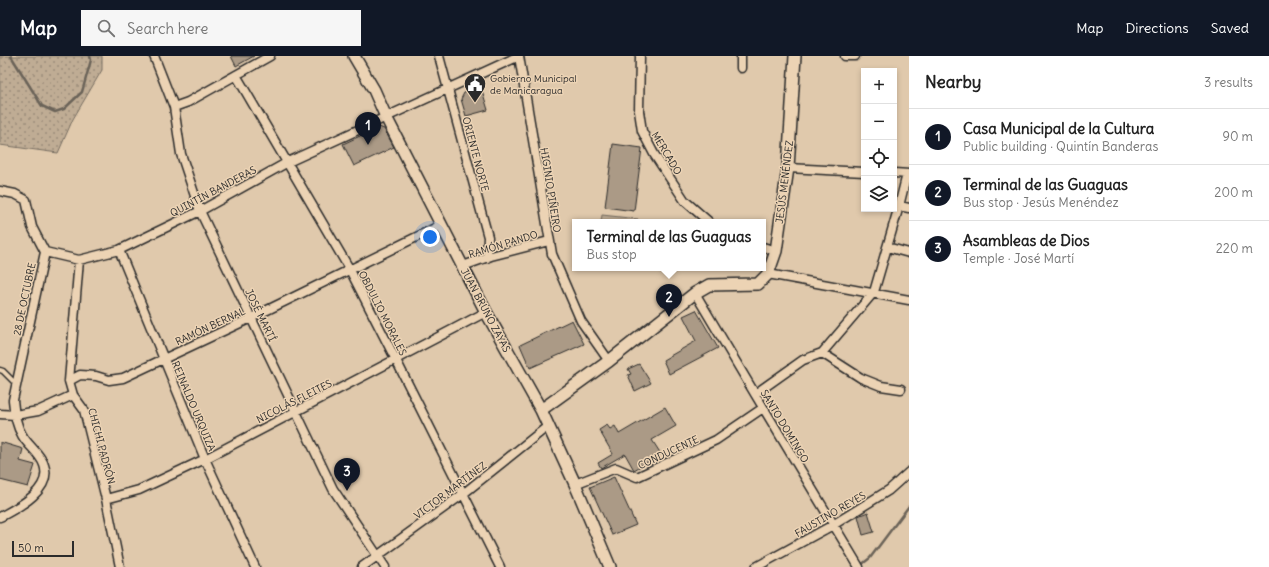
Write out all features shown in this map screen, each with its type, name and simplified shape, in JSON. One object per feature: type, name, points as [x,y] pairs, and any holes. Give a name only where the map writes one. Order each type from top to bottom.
[{"type":"main road","name":"JUAN BRUNO ZAYAS","points":[[354,56],[374,90],[386,117],[486,312],[541,410],[575,484],[610,567]]},
{"type":"main road","name":"JESÚS MENÉNDEZ","points":[[768,274],[776,250],[788,168],[795,56]]},
{"type":"main road","points":[[541,410],[609,361],[695,293],[709,285],[758,284],[768,274]]},
{"type":"street","name":"JOSÉ MARTÍ","points":[[154,56],[174,107],[181,154],[200,211],[333,489],[385,567]]},
{"type":"street","points":[[174,107],[188,102],[270,56]]},
{"type":"street","name":"ORIENTE NORTE","points":[[439,56],[488,237],[487,258]]},
{"type":"street","name":"QUINTÍN BANDERAS","points":[[45,252],[79,260],[119,250],[200,211],[288,162],[519,56]]},
{"type":"street","name":"HIGINIO PIÑEIRO","points":[[519,56],[552,254],[581,321],[609,361]]},
{"type":"street","name":"MERCADO","points":[[640,56],[639,111],[642,131],[654,154],[685,200],[706,219]]},
{"type":"street","points":[[741,56],[741,68]]},
{"type":"street","points":[[846,56],[855,56]]},
{"type":"street","name":"OBDULIO MORALES","points":[[236,75],[350,270],[500,567]]},
{"type":"street","points":[[788,168],[861,172]]},
{"type":"street","points":[[754,394],[803,360],[822,353],[874,292],[908,174],[897,173]]},
{"type":"street","name":"28 DE OCTUBRE","points":[[0,191],[15,194],[26,200],[32,227],[45,252],[13,400],[15,415],[22,435],[30,447],[39,456],[44,466],[45,477],[39,489],[26,502],[0,517]]},
{"type":"street","points":[[899,206],[909,208]]},
{"type":"street","name":"RAMÓN BERNAL","points":[[69,380],[80,375],[96,376],[109,380],[123,378],[251,318],[441,225]]},
{"type":"street","name":"RAMÓN PANDO","points":[[463,266],[549,240]]},
{"type":"street","points":[[887,247],[909,253]]},
{"type":"street","points":[[766,248],[776,250]]},
{"type":"street","name":"REINALDO URQUIZA","points":[[119,250],[205,459],[256,567]]},
{"type":"street","name":"CHICHI PADRÓN","points":[[79,260],[69,380],[73,394],[84,410],[106,499],[120,567]]},
{"type":"street","points":[[768,274],[874,292],[909,300]]},
{"type":"street","name":"SANTO DOMINGO","points":[[695,293],[754,394],[858,565]]},
{"type":"street","name":"NICOLÁS FLEITES","points":[[106,499],[139,490],[205,459],[486,312]]},
{"type":"street","points":[[822,353],[861,378],[881,386],[901,389]]},
{"type":"street","points":[[0,414],[15,415],[38,411],[73,394]]},
{"type":"street","name":"CONDUCENTE","points":[[575,484],[616,468],[637,477],[716,440],[763,408]]},
{"type":"street","name":"VICTOR MARTÍNEZ","points":[[362,567],[378,557],[463,494],[548,426]]},
{"type":"street","name":"FAUSTINO REYES","points":[[756,567],[833,525],[888,490],[909,472]]},
{"type":"lane","points":[[0,370],[3,371],[16,385]]},
{"type":"shaded area","points":[[0,56],[102,56],[102,70],[73,119],[58,153],[0,145]]},
{"type":"shaded area","points":[[602,215],[638,219],[601,219]]},
{"type":"building","points":[[231,56],[254,56],[236,66]]},
{"type":"building","name":"Gobierno Municipal de Manicaragua","points":[[481,87],[488,110],[466,116],[461,99],[464,93]]},
{"type":"building","points":[[379,127],[384,129],[394,147],[354,166],[343,144]]},
{"type":"building","points":[[613,144],[642,148],[634,211],[605,207]]},
{"type":"building","points":[[696,310],[718,348],[669,374],[663,360],[696,341],[683,316]]},
{"type":"building","points":[[572,320],[584,344],[530,368],[520,345]]},
{"type":"building","points":[[639,364],[651,383],[635,391],[628,375],[631,374],[628,369]]},
{"type":"building","points":[[665,407],[676,426],[652,440],[661,454],[634,470],[625,454],[601,468],[598,463],[613,454],[599,430],[607,425],[610,429],[615,426],[619,434]]},
{"type":"building","points":[[0,442],[23,449],[20,461],[35,465],[28,487],[0,480]]},
{"type":"building","points":[[614,477],[636,525],[612,535],[590,487]]},
{"type":"building","points":[[868,512],[874,532],[863,535],[858,516]]},
{"type":"waterway","points":[[11,56],[42,106],[55,112],[64,109],[82,92],[91,60],[90,56]]},
{"type":"waterway","points":[[861,565],[870,558],[909,506]]},
{"type":"place","name":"Gobierno Municipal de Manicaragua","points":[[475,104]]},
{"type":"place","name":"Casa Municipal de la Cultura","points":[[368,145]]},
{"type":"place","name":"Terminal de las Guaguas","points":[[669,317]]},
{"type":"place","name":"Asambleas de Dios","points":[[347,491]]}]
